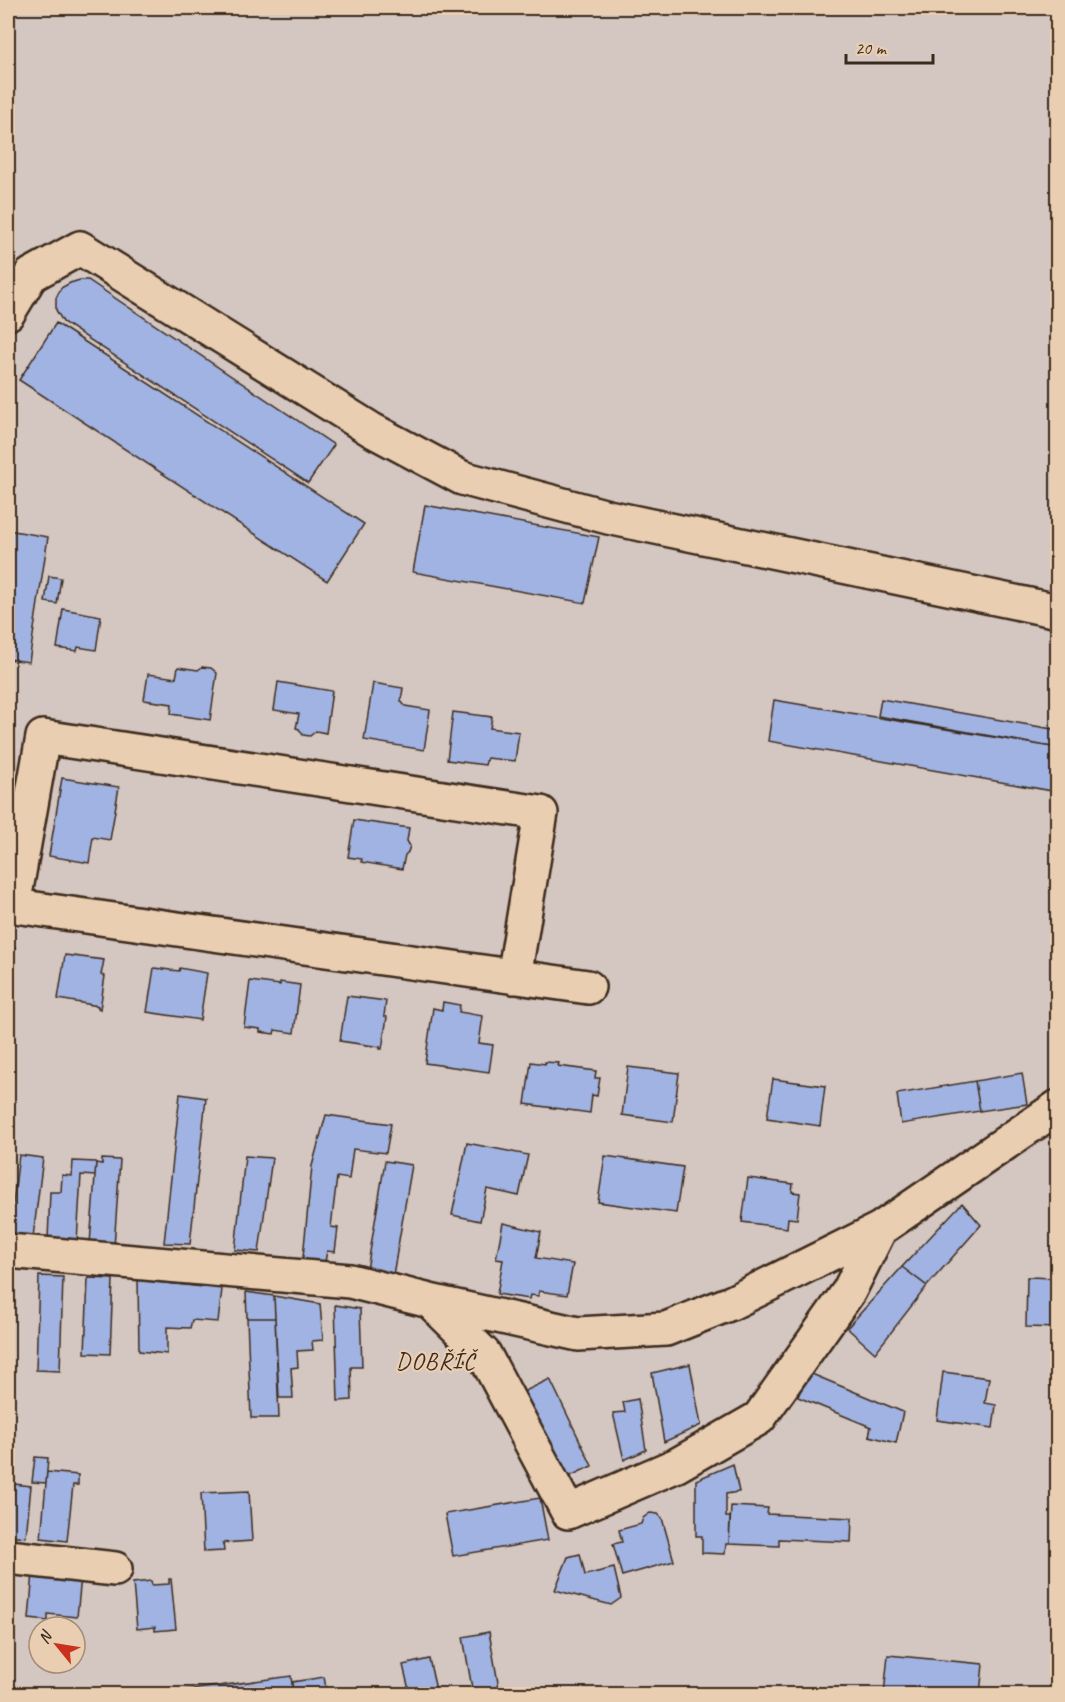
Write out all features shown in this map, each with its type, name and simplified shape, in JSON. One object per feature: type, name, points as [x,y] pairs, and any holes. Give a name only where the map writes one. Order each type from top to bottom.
[{"type":"street","points":[[8,313],[31,274],[80,248],[372,430],[462,478],[608,517],[1058,611]]},
{"type":"street","points":[[514,977],[541,813],[42,737],[10,905],[514,977],[588,987]]},
{"type":"street","points":[[8,1251],[350,1281],[578,1334],[666,1329],[731,1303],[880,1229],[1058,1107]]},
{"type":"street","points":[[430,1301],[484,1354],[568,1512],[676,1465],[759,1418],[849,1291],[880,1229]]},
{"type":"street","points":[[8,1557],[115,1569]]},
{"type":"building","points":[[80,280],[88,280],[334,445],[308,483],[63,322],[56,310],[56,298],[61,288]]},
{"type":"building","points":[[56,323],[364,524],[327,581],[19,380]]},
{"type":"building","points":[[425,505],[599,537],[585,603],[413,572]]},
{"type":"building","points":[[8,530],[48,537],[29,662],[8,659]]},
{"type":"building","points":[[49,576],[61,578],[57,604],[45,602]]},
{"type":"building","points":[[63,609],[101,616],[96,650],[78,647],[77,651],[57,648]]},
{"type":"building","points":[[178,667],[198,670],[202,667],[211,668],[217,673],[210,720],[171,714],[172,704],[144,700],[148,674],[176,678]]},
{"type":"building","points":[[278,682],[332,691],[326,733],[316,731],[310,736],[303,735],[296,728],[299,714],[274,710]]},
{"type":"building","points":[[373,683],[403,688],[401,701],[405,706],[430,710],[424,750],[364,740]]},
{"type":"building","points":[[881,699],[1058,730],[1058,748],[878,716]]},
{"type":"building","points":[[774,700],[1058,748],[1058,792],[768,741]]},
{"type":"building","points":[[453,712],[492,717],[490,728],[519,732],[515,761],[487,758],[485,765],[447,760]]},
{"type":"building","points":[[62,778],[119,787],[110,840],[93,837],[89,863],[49,856]]},
{"type":"building","points":[[354,820],[409,828],[407,841],[410,846],[402,869],[361,862],[362,859],[348,857]]},
{"type":"building","points":[[8,946],[15,947],[10,991],[8,990]]},
{"type":"building","points":[[65,955],[104,960],[101,975],[105,976],[100,1009],[98,1006],[58,999]]},
{"type":"building","points":[[154,968],[179,971],[180,968],[207,973],[200,1020],[147,1012]]},
{"type":"building","points":[[250,981],[300,985],[294,1033],[275,1030],[274,1034],[244,1027]]},
{"type":"building","points":[[347,996],[386,1001],[384,1016],[387,1017],[382,1049],[340,1041]]},
{"type":"building","points":[[443,1002],[460,1005],[459,1012],[483,1016],[479,1043],[493,1045],[489,1072],[425,1063],[433,1008],[442,1010]]},
{"type":"building","points":[[531,1062],[559,1063],[558,1066],[596,1071],[595,1078],[600,1078],[597,1096],[592,1095],[590,1113],[525,1104]]},
{"type":"building","points":[[628,1067],[679,1073],[673,1122],[622,1115]]},
{"type":"building","points":[[1022,1073],[1027,1104],[980,1111],[975,1081]]},
{"type":"building","points":[[773,1079],[825,1086],[820,1126],[767,1118]]},
{"type":"building","points":[[975,1081],[980,1111],[901,1124],[897,1094]]},
{"type":"building","points":[[180,1094],[206,1098],[190,1244],[164,1243]]},
{"type":"building","points":[[326,1115],[391,1124],[386,1153],[353,1149],[349,1179],[337,1177],[331,1227],[338,1228],[335,1252],[327,1251],[324,1267],[302,1267],[312,1166]]},
{"type":"building","points":[[467,1143],[528,1155],[519,1196],[487,1189],[480,1221],[452,1215]]},
{"type":"building","points":[[19,1155],[43,1158],[33,1237],[9,1236]]},
{"type":"building","points":[[245,1156],[272,1158],[259,1252],[235,1250]]},
{"type":"building","points":[[605,1156],[683,1167],[676,1213],[598,1202]]},
{"type":"building","points":[[102,1159],[120,1160],[114,1247],[90,1244],[96,1163],[102,1164]]},
{"type":"building","points":[[73,1161],[96,1162],[95,1176],[81,1175],[77,1242],[48,1239],[50,1192],[61,1192],[62,1175],[72,1176]]},
{"type":"building","points":[[385,1161],[412,1165],[393,1275],[367,1270]]},
{"type":"building","points":[[748,1178],[793,1184],[792,1192],[800,1193],[797,1219],[788,1218],[787,1228],[742,1222]]},
{"type":"building","points":[[962,1203],[981,1225],[927,1286],[902,1267]]},
{"type":"building","points":[[503,1223],[541,1232],[536,1258],[573,1264],[567,1295],[539,1291],[538,1296],[530,1295],[529,1299],[497,1294],[503,1260],[496,1259]]},
{"type":"building","points":[[902,1267],[927,1286],[875,1353],[847,1328]]},
{"type":"building","points":[[8,1275],[12,1275],[9,1340],[8,1339]]},
{"type":"building","points":[[39,1276],[63,1277],[60,1371],[36,1370]]},
{"type":"building","points":[[1027,1277],[1058,1278],[1058,1328],[1026,1327]]},
{"type":"building","points":[[88,1278],[113,1279],[110,1354],[85,1353]]},
{"type":"building","points":[[138,1280],[222,1289],[218,1322],[192,1320],[190,1328],[167,1327],[167,1354],[139,1351]]},
{"type":"building","points":[[246,1292],[274,1296],[275,1318],[247,1318]]},
{"type":"building","points":[[274,1296],[320,1304],[323,1340],[312,1341],[313,1350],[297,1351],[298,1367],[291,1368],[293,1398],[279,1398]]},
{"type":"building","points":[[335,1305],[360,1309],[362,1367],[351,1367],[352,1400],[338,1401]]},
{"type":"building","points":[[247,1318],[275,1318],[279,1418],[251,1418]]},
{"type":"building","points":[[690,1364],[701,1425],[664,1442],[652,1373]]},
{"type":"building","points":[[807,1372],[903,1412],[896,1443],[869,1436],[871,1427],[798,1397]]},
{"type":"building","points":[[943,1372],[989,1378],[985,1403],[996,1405],[993,1428],[937,1420]]},
{"type":"building","points":[[550,1379],[592,1466],[566,1478],[523,1392]]},
{"type":"building","points":[[638,1399],[646,1450],[624,1460],[613,1413],[625,1412],[623,1402]]},
{"type":"building","points":[[35,1457],[48,1458],[46,1483],[32,1482]]},
{"type":"building","points":[[733,1464],[739,1492],[726,1494],[726,1517],[730,1517],[729,1544],[726,1544],[725,1554],[702,1553],[702,1536],[696,1536],[696,1480]]},
{"type":"building","points":[[47,1472],[78,1475],[78,1485],[73,1485],[67,1541],[41,1538]]},
{"type":"building","points":[[14,1484],[31,1486],[26,1537],[8,1535],[8,1496],[13,1497]]},
{"type":"building","points":[[249,1491],[252,1541],[223,1543],[224,1551],[204,1552],[201,1493]]},
{"type":"building","points":[[540,1498],[548,1540],[453,1556],[445,1514]]},
{"type":"building","points":[[731,1506],[768,1508],[767,1514],[852,1518],[851,1542],[779,1539],[779,1546],[729,1544]]},
{"type":"building","points":[[650,1513],[658,1514],[662,1518],[674,1561],[622,1576],[613,1544],[622,1542],[619,1530],[641,1524],[643,1518]]},
{"type":"building","points":[[580,1554],[585,1575],[614,1568],[621,1598],[611,1605],[555,1590],[568,1557]]},
{"type":"building","points":[[33,1572],[81,1577],[77,1615],[29,1615]]},
{"type":"building","points":[[169,1579],[171,1579],[176,1629],[155,1631],[155,1627],[137,1629],[133,1583],[151,1581],[152,1585],[169,1584]]},
{"type":"building","points":[[489,1632],[500,1694],[473,1694],[463,1637]]},
{"type":"building","points":[[888,1655],[983,1664],[980,1694],[884,1694]]},
{"type":"building","points":[[429,1659],[437,1694],[410,1694],[403,1665]]},
{"type":"building","points":[[291,1676],[293,1694],[168,1694],[168,1693]]},
{"type":"building","points":[[324,1677],[327,1694],[293,1694],[292,1682]]},
{"type":"district","name":"DOBŘÍČ","points":[[436,1361]]}]
